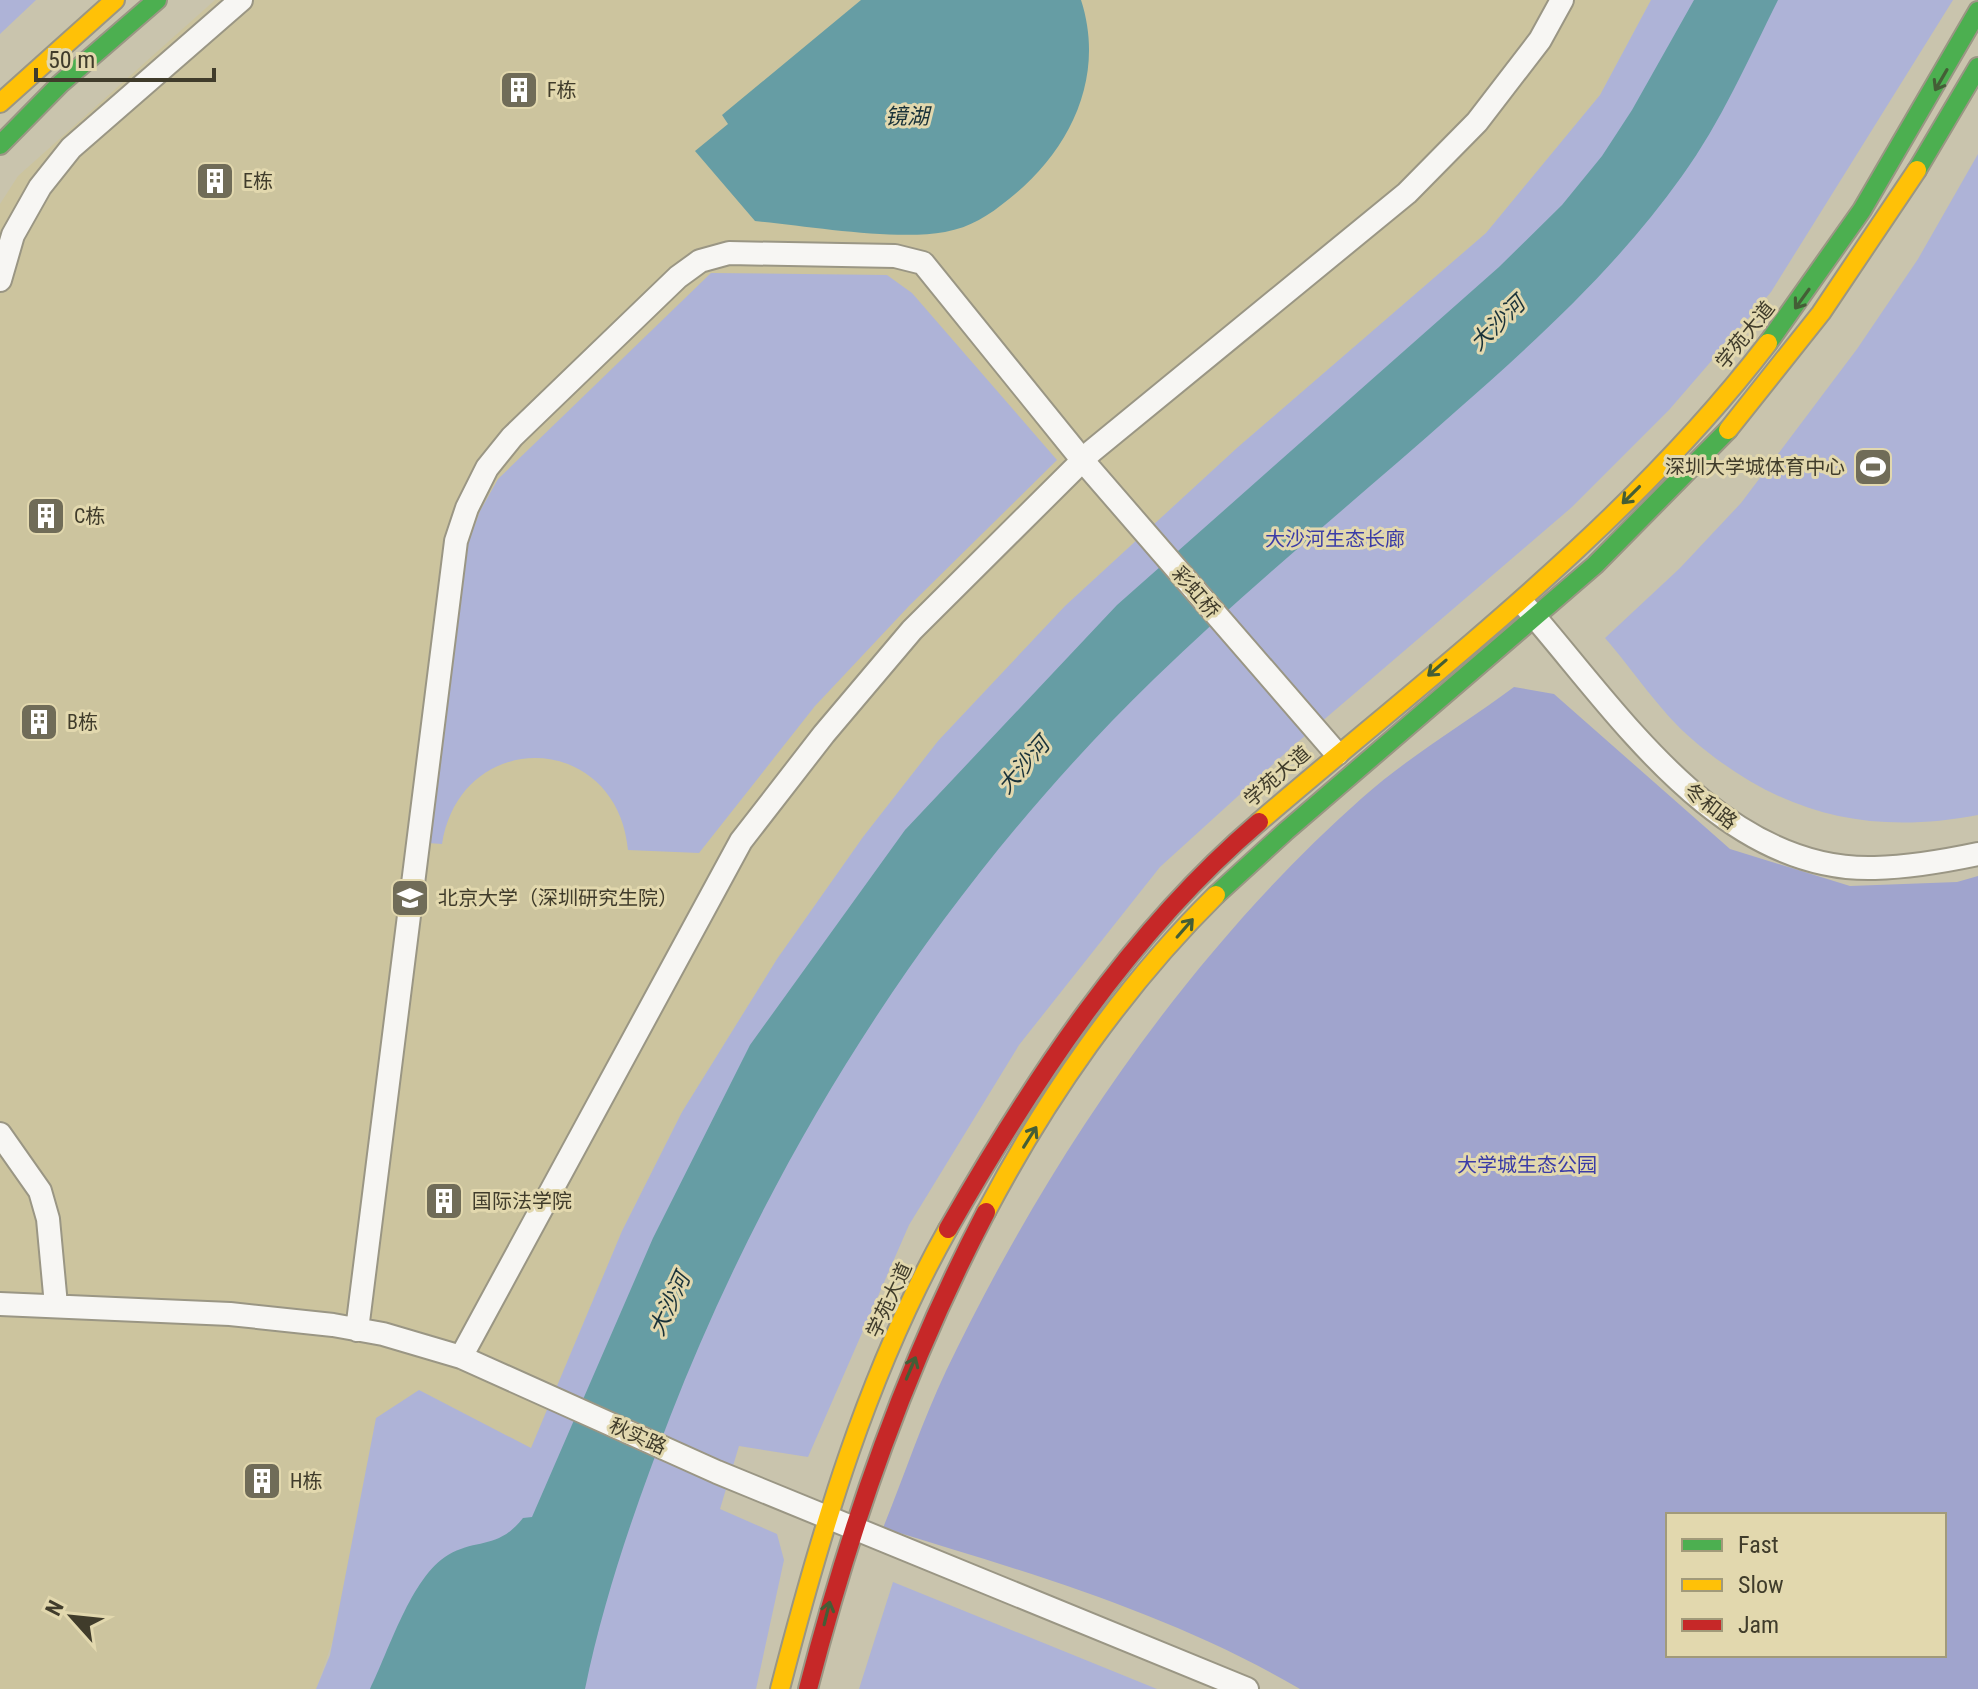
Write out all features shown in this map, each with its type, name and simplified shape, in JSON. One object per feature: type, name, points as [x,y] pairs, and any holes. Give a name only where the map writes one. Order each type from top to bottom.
[{"type":"street","points":[[0,103],[115,0]]},
{"type":"street","points":[[0,145],[50,93],[157,0]]},
{"type":"street","points":[[0,280],[13,235],[40,187],[71,148],[241,0]]},
{"type":"street","points":[[461,1357],[741,841],[824,734],[912,630],[1104,441],[1407,193],[1477,122],[1540,40],[1562,0]]},
{"type":"street","name":"学苑大道","points":[[780,1689],[827,1517],[849,1452],[906,1313],[950,1226],[1017,1113],[1100,995],[1191,885],[1337,754],[1570,554],[1674,451],[1774,337],[1860,215],[1978,11]]},
{"type":"street","points":[[808,1689],[852,1527],[885,1430],[949,1284],[1028,1140],[1112,1019],[1151,967],[1224,887],[1535,617],[1631,532],[1675,488],[1778,369],[1877,233],[1978,67]]},
{"type":"street","name":"彩虹桥","points":[[357,1330],[456,541],[487,468],[512,437],[678,277],[700,261],[729,253],[895,256],[923,263],[1119,504],[1337,754]]},
{"type":"street","name":"冬和路","points":[[1519,598],[1675,776],[1718,814],[1749,835],[1774,846],[1841,865],[1875,868],[1978,854]]},
{"type":"street","points":[[0,1134],[40,1191],[48,1219],[56,1305]]},
{"type":"street","name":"秋实路","points":[[0,1304],[230,1314],[357,1330],[461,1357],[717,1472],[1247,1689]]},
{"type":"shaded area","name":"北京大学（深圳研究生院）","points":[[215,0],[1651,0],[1600,95],[1486,233],[1238,447],[1065,606],[938,741],[863,837],[777,959],[682,1112],[622,1231],[531,1449],[419,1390],[316,1689],[0,1689],[0,204],[18,176]]},
{"type":"green space","points":[[0,0],[36,0],[0,34]]},
{"type":"green space","name":"大沙河生态长廊","points":[[1651,0],[1953,0],[1771,292],[1669,410],[1572,507],[1292,747],[1160,867],[1019,1045],[909,1225],[808,1457],[739,1446],[720,1509],[777,1534],[784,1560],[756,1689],[316,1689],[330,1655],[376,1418],[419,1390],[531,1448],[622,1231],[682,1112],[777,959],[863,837],[938,741],[1065,606],[1238,447],[1486,233],[1600,95]]},
{"type":"green space","name":"深圳大学城体育中心","points":[[1978,154],[1978,815],[1899,823],[1826,813],[1758,786],[1693,740],[1658,704],[1605,638],[1680,568],[1741,503],[1857,349],[1918,259]]},
{"type":"green space","points":[[711,273],[887,275],[912,293],[1057,460],[909,606],[815,706],[699,853],[628,850],[618,811],[597,782],[569,765],[538,758],[506,763],[478,778],[455,805],[442,844],[428,843],[464,555],[480,511],[498,479]]},
{"type":"green space","name":"大学城生态公园","points":[[1514,687],[1554,694],[1730,849],[1850,886],[1957,882],[1978,876],[1978,1689],[1300,1689],[1251,1662],[1149,1616],[1044,1578],[883,1528],[937,1390],[985,1293],[1075,1139],[1126,1064],[1180,992],[1237,924],[1298,859],[1362,798]]},
{"type":"green space","points":[[893,1582],[1157,1689],[859,1689]]},
{"type":"water","name":"镜湖","points":[[861,0],[1081,0],[1088,29],[1089,57],[1077,110],[1050,158],[1031,180],[979,220],[945,232],[902,235],[755,221],[695,151],[728,124],[722,115]]},
{"type":"water","name":"大沙河","points":[[1694,0],[1778,0],[1709,134],[1657,209],[1604,271],[1546,329],[1154,679],[1077,759],[1004,843],[936,931],[873,1022],[814,1117],[761,1215],[713,1315],[670,1417],[633,1517],[611,1585],[585,1689],[370,1689],[412,1597],[435,1566],[448,1555],[505,1535],[523,1518],[532,1517],[653,1238],[750,1045],[905,830],[1117,605],[1499,267],[1562,205],[1602,156],[1632,110]]},
{"type":"traffic: fast","points":[[0,145],[60,84],[157,0]]},
{"type":"traffic: fast","points":[[1768,343],[1862,210],[1978,11]]},
{"type":"traffic: fast","points":[[1917,170],[1978,67]]},
{"type":"traffic: fast","points":[[1216,895],[1595,565],[1728,430]]},
{"type":"traffic: slow","points":[[0,103],[115,0]]},
{"type":"traffic: slow","points":[[1728,430],[1821,313],[1917,170]]},
{"type":"traffic: slow","points":[[1259,822],[1460,653],[1591,536],[1713,411],[1768,343]]},
{"type":"traffic: slow","points":[[986,1212],[1034,1127],[1089,1045],[1150,967],[1216,895]]},
{"type":"traffic: slow","points":[[780,1689],[830,1512],[870,1396],[893,1339],[948,1229]]},
{"type":"traffic: jam","points":[[948,1229],[1014,1119],[1086,1012],[1167,912],[1259,822]]},
{"type":"traffic: jam","points":[[808,1689],[843,1566],[883,1446],[930,1328],[986,1212]]},
{"type":"place","name":"F栋","points":[[519,90]]},
{"type":"place","name":"E栋","points":[[215,181]]},
{"type":"place","name":"深圳大学城体育中心","points":[[1873,467]]},
{"type":"place","name":"C栋","points":[[46,516]]},
{"type":"place","name":"B栋","points":[[39,722]]},
{"type":"place","name":"北京大学（深圳研究生院）","points":[[410,898]]},
{"type":"place","name":"国际法学院","points":[[444,1201]]},
{"type":"place","name":"H栋","points":[[262,1481]]}]
